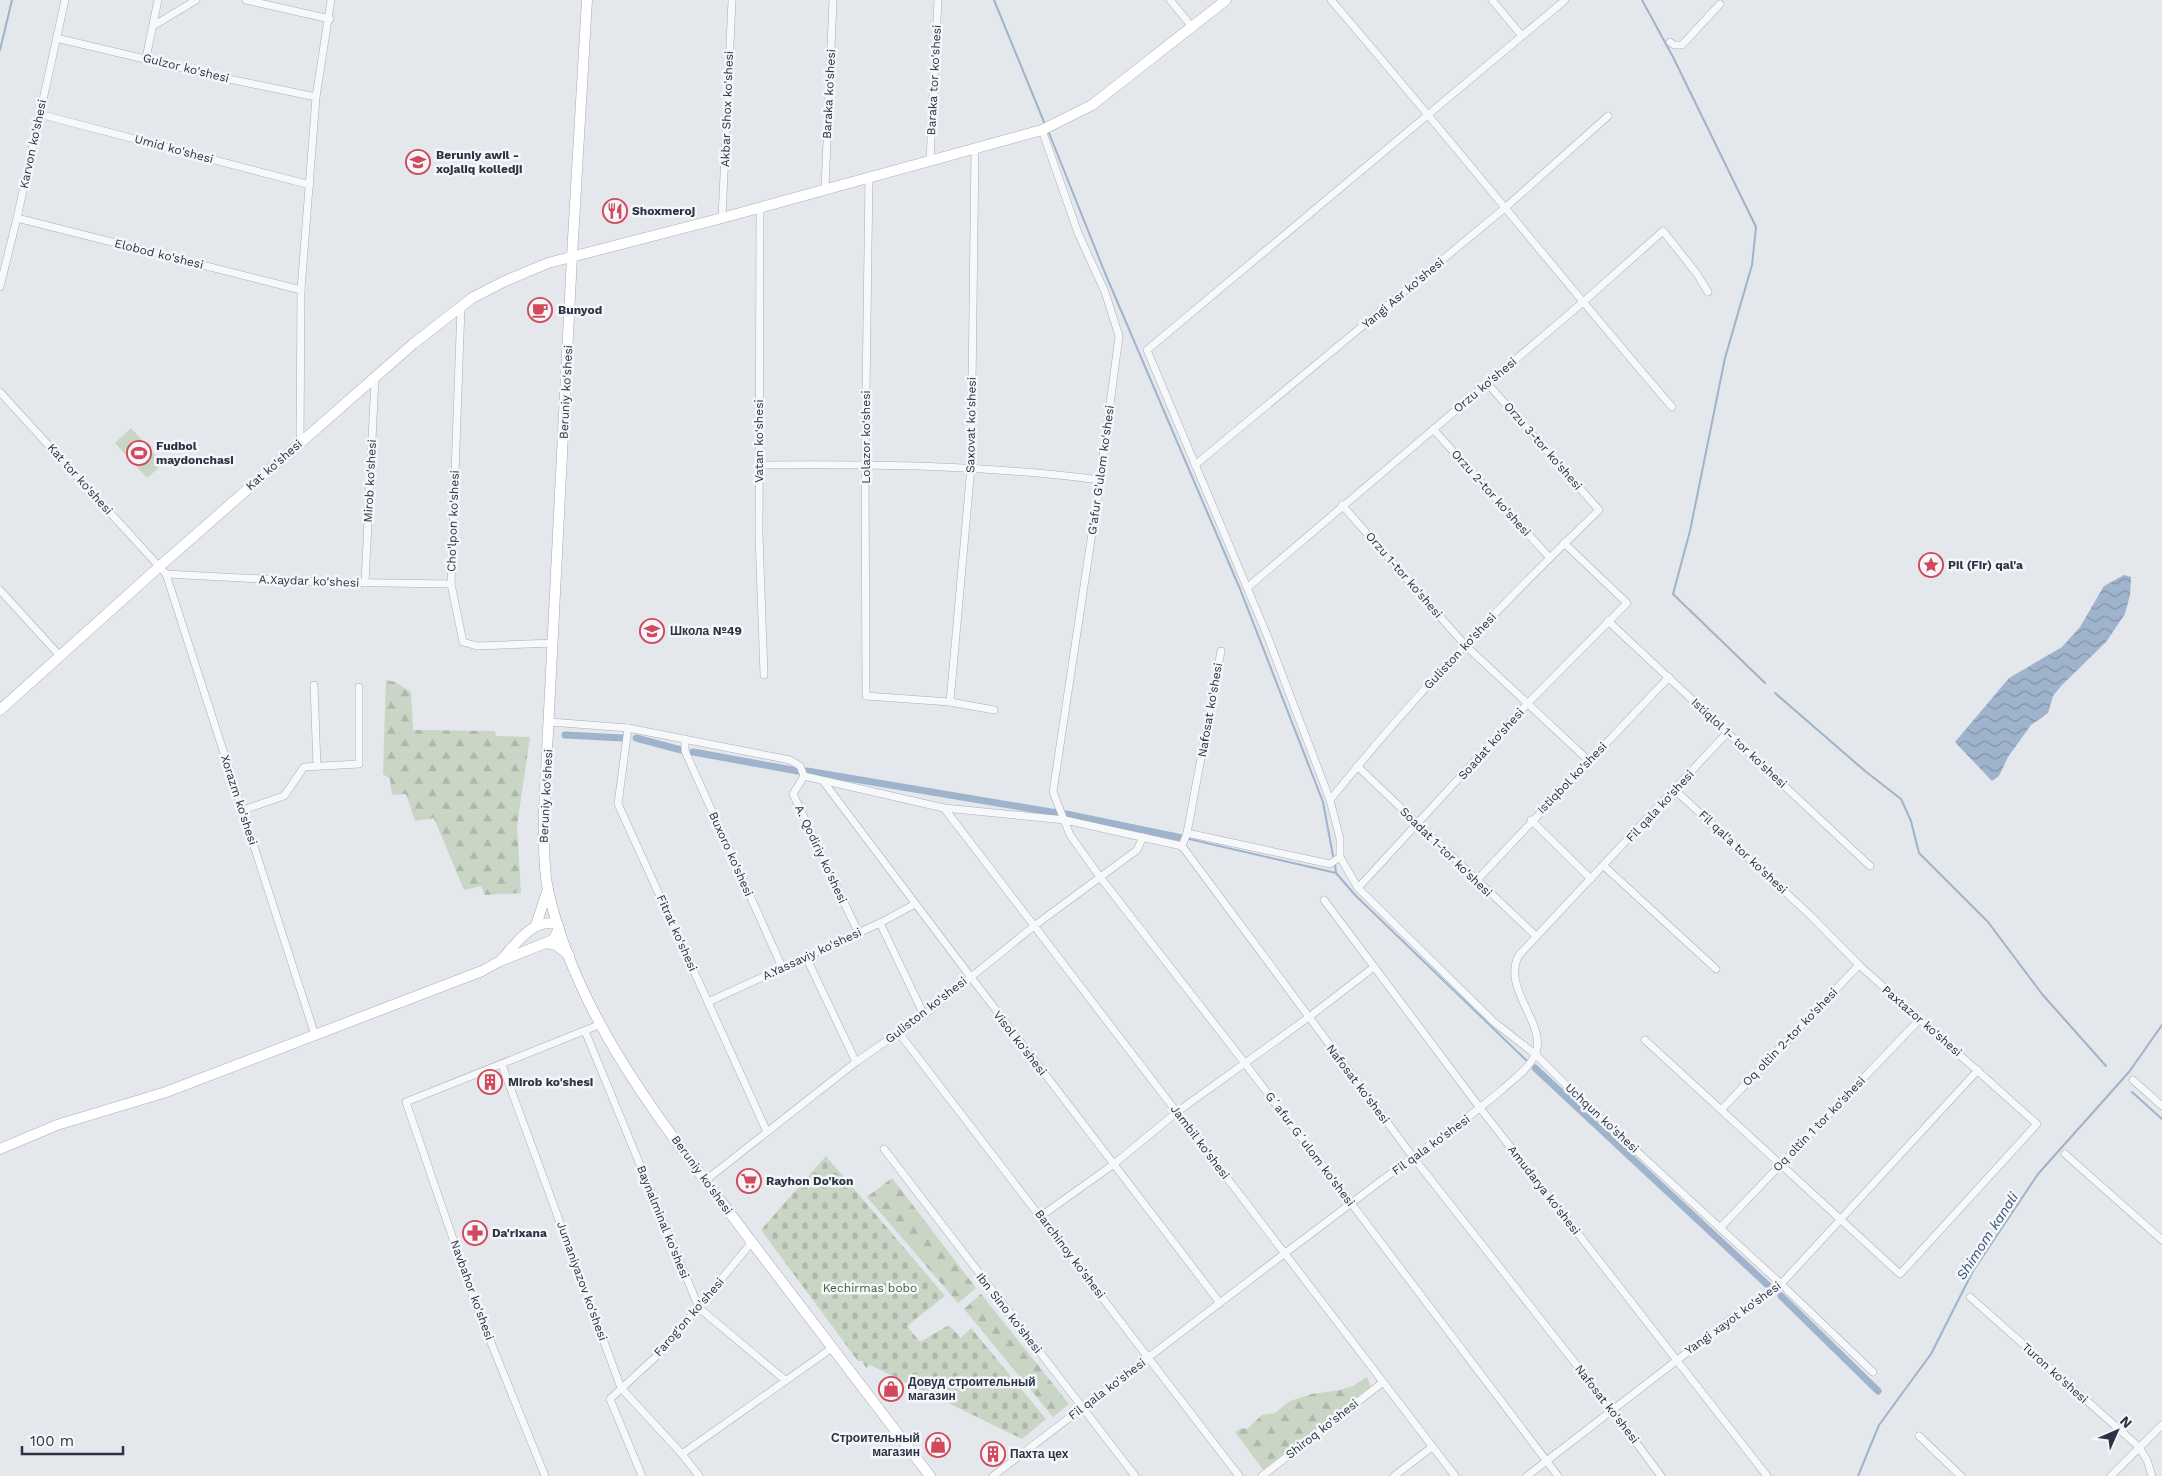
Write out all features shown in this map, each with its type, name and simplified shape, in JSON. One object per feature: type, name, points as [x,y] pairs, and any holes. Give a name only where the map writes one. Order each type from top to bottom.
[{"type":"street","name":"Karvon ko'shesi","points":[[0,287],[65,0]]},
{"type":"street","points":[[146,58],[158,0]]},
{"type":"street","points":[[153,26],[196,0]]},
{"type":"street","points":[[246,0],[330,19]]},
{"type":"street","points":[[300,443],[301,290],[316,97],[330,19],[331,0]]},
{"type":"street","name":"Beruniy ko'shesi","points":[[587,0],[572,256],[544,852],[548,888],[559,927],[570,956],[601,1024],[623,1064],[752,1242],[930,1476]]},
{"type":"street","name":"Akbar Shox ko'shesi","points":[[722,218],[732,0]]},
{"type":"street","name":"Baraka ko'shesi","points":[[825,188],[833,0]]},
{"type":"street","name":"Baraka tor ko'shesi","points":[[930,160],[938,0]]},
{"type":"street","points":[[1170,0],[1193,28]]},
{"type":"street","name":"Kat ko'shesi","points":[[0,710],[60,656],[163,570],[300,443],[413,344],[472,298],[505,281],[548,263],[572,256],[589,254],[760,208],[825,188],[869,178],[1042,130],[1092,105],[1193,28],[1226,0]]},
{"type":"street","points":[[1331,0],[1430,115],[1582,303],[1672,407]]},
{"type":"street","points":[[1492,0],[1522,36]]},
{"type":"street","points":[[1188,833],[1330,864],[1340,856],[1340,839],[1330,800],[1248,587],[1194,465],[1147,350],[1430,115],[1565,0]]},
{"type":"street","points":[[1670,42],[1678,46],[1682,45],[1720,4]]},
{"type":"street","name":"Gulzor ko'shesi","points":[[56,38],[229,79],[316,97]]},
{"type":"street","name":"Umid ko'shesi","points":[[39,114],[310,185]]},
{"type":"street","name":"Yangi Asr ko'shesi","points":[[1194,465],[1506,207],[1608,116]]},
{"type":"street","name":"G'afur G'ulom ko'shesi","points":[[1042,130],[1078,233],[1105,292],[1119,336],[1100,480],[1053,792],[1065,820]]},
{"type":"street","name":"Saxovat ko'shesi","points":[[950,702],[971,467],[975,148]]},
{"type":"street","name":"Lolazor ko'shesi","points":[[869,178],[865,464],[866,696],[950,702]]},
{"type":"street","name":"Vatan ko'shesi","points":[[760,208],[759,536],[764,675]]},
{"type":"street","name":"Elobod ko'shesi","points":[[17,218],[301,290]]},
{"type":"street","name":"Orzu ko'shesi","points":[[1248,587],[1342,505],[1582,303],[1663,231],[1698,274],[1708,292]]},
{"type":"street","name":"Cho'lpon ko'shesi","points":[[461,307],[451,584],[462,642],[477,646],[554,643]]},
{"type":"street","name":"Mirob ko'shesi","points":[[365,583],[375,378]]},
{"type":"street","name":"Orzu 3-tor ko'shesi","points":[[1487,383],[1599,510]]},
{"type":"street","name":"Kat tor ko'shesi","points":[[0,392],[163,570]]},
{"type":"street","name":"Orzu 2-tor ko'shesi","points":[[1433,429],[1549,557]]},
{"type":"street","points":[[759,465],[865,464],[971,467],[1035,471],[1100,480]]},
{"type":"street","name":"Orzu 1-tor ko'shesi","points":[[1342,505],[1465,645],[1588,760]]},
{"type":"street","name":"Guliston ko'shesi","points":[[1330,800],[1376,742],[1465,645],[1549,557],[1599,510]]},
{"type":"street","name":"Soadat ko'shesi","points":[[1358,888],[1528,703],[1627,603],[1564,543]]},
{"type":"street","name":"A.Xaydar ko'shesi","points":[[163,570],[365,583],[451,584]]},
{"type":"street","name":"Xorazm ko'shesi","points":[[163,570],[315,1035]]},
{"type":"street","points":[[0,590],[60,656]]},
{"type":"street","name":"Istiqlol 1- tor ko'shesi","points":[[1608,621],[1870,866]]},
{"type":"street","name":"Nafosat ko'shesi","points":[[1220,651],[1188,833],[1182,846],[1413,1157],[1612,1410],[1661,1476]]},
{"type":"street","name":"Istiqbol ko'shesi","points":[[1476,881],[1531,820],[1668,677]]},
{"type":"street","points":[[314,685],[317,766]]},
{"type":"street","points":[[243,810],[284,796],[304,767],[359,764],[359,687]]},
{"type":"street","points":[[950,702],[994,710]]},
{"type":"street","points":[[550,722],[628,728],[685,738],[790,760],[800,766],[804,776],[944,808],[1065,820],[1182,846]]},
{"type":"street","name":"Fitrat ko'shesi","points":[[628,728],[618,804],[767,1132]]},
{"type":"street","name":"Fil qala ko'shesi","points":[[992,1476],[1480,1108],[1528,1067],[1536,1054],[1536,1036],[1514,980],[1513,969],[1519,955],[1727,733]]},
{"type":"street","name":"Buxoro ko'shesi","points":[[685,738],[685,751],[782,968]]},
{"type":"street","name":"Soadat 1-tor ko'shesi","points":[[1357,766],[1536,936]]},
{"type":"street","name":"A. Qodiriy ko'shesi","points":[[804,776],[793,794],[858,932]]},
{"type":"street","name":"Visol ko'shesi","points":[[823,781],[914,904],[1220,1303]]},
{"type":"street","name":"Fil qal'a tor ko'shesi","points":[[1675,790],[1810,915]]},
{"type":"street","name":"Jambil ko'shesi","points":[[944,808],[1455,1476]]},
{"type":"street","name":"Gʻafur Gʻulom ko'shesi","points":[[1065,820],[1070,835],[1100,877],[1244,1062],[1558,1476]]},
{"type":"street","points":[[1531,820],[1592,879]]},
{"type":"street","name":"Guliston ko'shesi","points":[[706,1180],[856,1062],[924,1015],[1034,926],[1137,850],[1143,837]]},
{"type":"street","name":"Uchqun ko'shesi","points":[[1340,856],[1358,888],[1494,1022],[1536,1054],[1579,1098],[1781,1284],[1873,1372]]},
{"type":"street","points":[[1604,866],[1716,970]]},
{"type":"street","points":[[536,925],[548,888]]},
{"type":"street","name":"Amudarya ko'shesi","points":[[1324,900],[1480,1108],[1767,1476]]},
{"type":"street","name":"A.Yassaviy ko'shesi","points":[[708,1002],[880,923],[914,904]]},
{"type":"street","name":"Paxtazor ko'shesi","points":[[1810,915],[1859,965],[2037,1124],[1900,1274],[1841,1220]]},
{"type":"street","points":[[0,1149],[57,1124],[166,1092],[482,971],[500,961],[553,940],[559,927],[545,922],[536,925],[500,961]]},
{"type":"street","points":[[880,923],[924,1015]]},
{"type":"street","points":[[546,943],[556,945],[570,956]]},
{"type":"street","points":[[806,957],[856,1062]]},
{"type":"street","name":"Oq oltin 2-tor ko'shesi","points":[[1722,1109],[1859,965]]},
{"type":"street","points":[[1041,1216],[1114,1164],[1178,1112],[1244,1062],[1309,1017],[1374,967]]},
{"type":"street","name":"Oq oltin 1 tor ko'shesi","points":[[1720,1228],[1920,1020]]},
{"type":"street","points":[[502,1065],[601,1024]]},
{"type":"street","name":"Baynalminal ko'shesi","points":[[585,1032],[699,1308],[786,1380]]},
{"type":"street","name":"Barchinoy ko'shesi","points":[[899,1033],[1239,1476]]},
{"type":"street","points":[[1645,1040],[1841,1220]]},
{"type":"street","name":"Navbahor ko'shesi","points":[[502,1065],[406,1102],[475,1303],[545,1476]]},
{"type":"street","name":"Jumaniyazov ko'shesi","points":[[502,1065],[621,1388],[682,1454],[699,1476]]},
{"type":"street","name":"Yangi xayot ko'shesi","points":[[1527,1476],[1676,1360],[1781,1284],[1978,1070]]},
{"type":"street","points":[[2133,1080],[2162,1106]]},
{"type":"street","name":"Ibn Sino ko'shesi","points":[[884,1150],[1135,1476]]},
{"type":"street","points":[[2065,1154],[2162,1240]]},
{"type":"street","name":"Farog'on ko'shesi","points":[[642,1476],[610,1399],[662,1351],[752,1242]]},
{"type":"street","name":"Turon ko'shesi","points":[[1970,1298],[2138,1447],[2147,1460],[2152,1476]]},
{"type":"street","points":[[682,1454],[832,1348]]},
{"type":"street","name":"Shiroq ko'shesi","points":[[1262,1476],[1382,1382]]},
{"type":"street","points":[[2111,1476],[2160,1427]]},
{"type":"street","points":[[1919,1436],[1961,1476]]},
{"type":"street","points":[[1394,1476],[1432,1447]]},
{"type":"green space","name":"Fudbol maydonchasi","points":[[131,428],[163,464],[147,478],[115,443]]},
{"type":"green space","points":[[386,680],[395,682],[411,692],[413,730],[495,731],[496,736],[530,737],[517,826],[521,893],[485,895],[481,886],[464,890],[434,818],[415,821],[406,794],[392,795],[390,779],[383,774]]},
{"type":"green space","name":"Kechirmas bobo","points":[[826,1156],[945,1296],[907,1326],[920,1342],[949,1325],[961,1338],[971,1328],[1046,1419],[1022,1439],[870,1365],[866,1368],[862,1361],[858,1361],[761,1230]]},
{"type":"green space","points":[[892,1178],[976,1288],[958,1303],[867,1197]]},
{"type":"green space","points":[[981,1294],[1069,1404],[1053,1417],[964,1309]]},
{"type":"green space","points":[[1367,1377],[1371,1386],[1263,1470],[1235,1432],[1241,1428],[1247,1429],[1262,1415],[1275,1413],[1290,1401],[1312,1394],[1353,1386]]},
{"type":"water","points":[[2124,575],[2131,577],[2130,595],[2125,614],[2106,642],[2053,696],[2048,713],[2031,725],[2008,757],[1999,776],[1992,781],[1955,742],[2009,678],[2062,647],[2080,627],[2104,586]]},
{"type":"waterway","points":[[0,50],[12,0]]},
{"type":"waterway","points":[[994,0],[1044,122]]},
{"type":"waterway","points":[[1642,0],[1673,57],[1756,227],[1752,265],[1725,358],[1690,531],[1673,594],[1765,683]]},
{"type":"waterway","points":[[1049,133],[1105,273],[1240,589],[1323,802],[1333,856]]},
{"type":"waterway","points":[[1775,693],[1865,771],[1901,799],[1911,821],[1919,853],[1988,922],[2042,994],[2106,1066]]},
{"type":"waterway","points":[[565,735],[623,738]]},
{"type":"waterway","points":[[636,738],[681,750]]},
{"type":"waterway","points":[[693,752],[798,771]]},
{"type":"waterway","points":[[807,771],[1057,813]]},
{"type":"waterway","points":[[1066,814],[1182,838]]},
{"type":"waterway","points":[[1189,839],[1336,873]]},
{"type":"waterway","points":[[1335,864],[1336,873],[1355,895],[1527,1061]]},
{"type":"waterway","name":"Shimom kanali","points":[[1858,1476],[1879,1425],[1931,1354],[1973,1271],[2038,1174],[2129,1072],[2162,1025]]},
{"type":"waterway","points":[[1535,1068],[1773,1290]]},
{"type":"waterway","points":[[2132,1092],[2162,1119]]},
{"type":"waterway","points":[[1781,1296],[1878,1391]]},
{"type":"place","name":"Beruniy awil - xojaliq kolledji","points":[[418,162]]},
{"type":"place","name":"Shoxmeroj","points":[[615,211]]},
{"type":"place","name":"Bunyod","points":[[540,310]]},
{"type":"place","name":"Fudbol maydonchasi","points":[[139,453]]},
{"type":"place","name":"Pil (Fir) qal'a","points":[[1931,565]]},
{"type":"place","name":"Школа №49","points":[[652,631]]},
{"type":"place","name":"Mirob ko'shesi","points":[[490,1082]]},
{"type":"place","name":"Rayhon Do'kon","points":[[749,1181]]},
{"type":"place","name":"Da'rixana","points":[[475,1233]]},
{"type":"place","name":"Довуд строительный магазин","points":[[891,1389]]},
{"type":"place","name":"Строительный магазин","points":[[938,1445]]},
{"type":"place","name":"Пахта цех","points":[[993,1454]]}]
